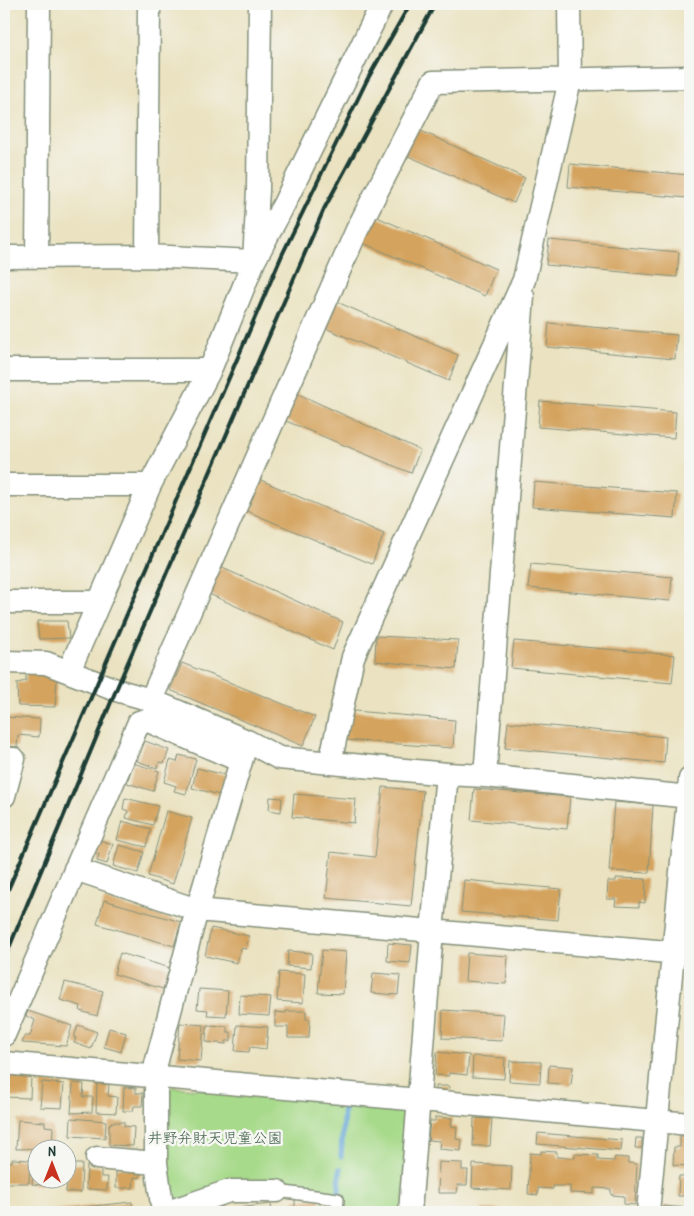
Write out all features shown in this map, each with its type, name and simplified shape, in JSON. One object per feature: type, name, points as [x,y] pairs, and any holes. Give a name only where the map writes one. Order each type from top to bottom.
[{"type":"street","points":[[37,257],[39,4]]},
{"type":"street","points":[[147,256],[150,4]]},
{"type":"street","points":[[254,261],[258,190],[260,4]]},
{"type":"street","points":[[69,671],[150,485],[210,370],[254,261],[382,4]]},
{"type":"street","points":[[485,776],[524,280],[570,80],[569,4]]},
{"type":"street","points":[[151,700],[356,230],[433,82],[690,77]]},
{"type":"street","points":[[258,190],[269,202],[283,206]]},
{"type":"street","points":[[4,257],[147,256],[254,261]]},
{"type":"street","points":[[330,763],[353,657],[524,280]]},
{"type":"street","points":[[4,370],[210,370]]},
{"type":"street","points":[[4,485],[150,485]]},
{"type":"street","points":[[4,602],[99,602]]},
{"type":"street","points":[[4,662],[46,663],[116,690],[151,700],[244,751]]},
{"type":"street","points":[[4,1035],[139,722],[146,720],[244,751],[279,758],[447,774],[690,791],[682,953],[658,1121],[648,1212]]},
{"type":"street","points":[[162,1212],[156,1163],[156,1064],[197,910],[244,751]]},
{"type":"street","points":[[4,759],[14,759],[4,796]]},
{"type":"street","points":[[410,1212],[432,931],[447,774]]},
{"type":"street","points":[[74,869],[197,910],[682,953]]},
{"type":"street","points":[[4,1064],[690,1124]]},
{"type":"street","points":[[97,1158],[156,1163]]},
{"type":"street","points":[[168,1212],[230,1191],[277,1191]]},
{"type":"lane","points":[[277,1191],[338,1199],[337,1212]]},
{"type":"green space","name":"井野弁財天児童公園","points":[[172,1087],[402,1106],[408,1117],[403,1212],[344,1212],[344,1195],[280,1184],[177,1200],[169,1197],[166,1093]]},
{"type":"building","points":[[408,125],[525,178],[514,203],[397,151]]},
{"type":"building","points":[[570,164],[689,175],[687,198],[568,187]]},
{"type":"building","points":[[370,214],[496,269],[485,296],[356,240]]},
{"type":"building","points":[[549,240],[679,252],[677,277],[546,265]]},
{"type":"building","points":[[328,298],[458,355],[449,381],[318,325]]},
{"type":"building","points":[[549,323],[677,335],[675,359],[547,347]]},
{"type":"building","points":[[292,391],[420,450],[411,473],[281,419]]},
{"type":"building","points":[[540,401],[676,412],[674,438],[538,427]]},
{"type":"building","points":[[254,477],[384,534],[372,564],[242,509]]},
{"type":"building","points":[[534,482],[677,493],[675,518],[532,507]]},
{"type":"building","points":[[531,564],[672,577],[670,601],[528,588]]},
{"type":"building","points":[[218,566],[343,622],[333,650],[207,593]]},
{"type":"building","points":[[37,621],[67,621],[69,638],[39,639]]},
{"type":"building","points":[[376,636],[458,640],[456,669],[375,661]]},
{"type":"building","points":[[514,641],[675,655],[672,683],[511,668]]},
{"type":"building","points":[[182,663],[315,717],[303,746],[170,690]]},
{"type":"building","points":[[26,669],[42,670],[57,679],[55,707],[18,706],[17,683],[26,681]]},
{"type":"building","points":[[344,710],[455,720],[453,748],[344,740]]},
{"type":"building","points":[[4,717],[40,719],[39,737],[18,735],[17,747],[4,746]]},
{"type":"building","points":[[508,722],[666,737],[664,763],[505,748]]},
{"type":"building","points":[[145,741],[169,750],[164,763],[159,762],[157,768],[137,761]]},
{"type":"building","points":[[179,755],[196,759],[186,794],[174,791],[176,786],[164,782],[170,760],[177,762]]},
{"type":"building","points":[[133,763],[159,771],[153,791],[127,783]]},
{"type":"building","points":[[197,768],[225,775],[220,795],[192,788]]},
{"type":"building","points":[[383,787],[423,791],[411,906],[326,898],[331,852],[375,857]]},
{"type":"building","points":[[474,789],[570,797],[567,829],[471,820]]},
{"type":"building","points":[[294,794],[356,799],[354,823],[292,817]]},
{"type":"building","points":[[270,797],[282,798],[281,812],[269,810]]},
{"type":"building","points":[[125,798],[158,806],[153,825],[126,818],[128,811],[123,809]]},
{"type":"building","points":[[614,802],[653,805],[649,873],[609,871]]},
{"type":"building","points":[[166,811],[192,818],[173,884],[148,876]]},
{"type":"building","points":[[122,821],[151,829],[146,847],[117,840]]},
{"type":"building","points":[[99,840],[113,844],[107,864],[97,861],[99,854],[95,853]]},
{"type":"building","points":[[119,845],[144,852],[138,873],[113,866]]},
{"type":"building","points":[[616,878],[646,879],[645,903],[639,902],[639,907],[615,906],[616,899],[607,899],[608,881],[616,881]]},
{"type":"building","points":[[464,880],[561,889],[558,920],[461,912]]},
{"type":"building","points":[[104,900],[181,922],[174,946],[97,924]]},
{"type":"building","points":[[211,928],[249,936],[246,949],[241,948],[237,963],[205,956]]},
{"type":"building","points":[[388,943],[412,945],[410,963],[387,961]]},
{"type":"building","points":[[322,950],[346,952],[343,994],[318,993]]},
{"type":"building","points":[[288,951],[312,953],[311,968],[287,966]]},
{"type":"building","points":[[120,953],[170,968],[163,989],[114,974]]},
{"type":"building","points":[[467,953],[508,956],[506,984],[465,981]]},
{"type":"building","points":[[279,972],[305,974],[303,1003],[277,1001]]},
{"type":"building","points":[[373,973],[400,975],[398,995],[371,993]]},
{"type":"building","points":[[686,974],[690,974],[690,996],[686,996]]},
{"type":"building","points":[[65,982],[103,991],[97,1016],[80,1011],[81,1006],[60,1000]]},
{"type":"building","points":[[199,989],[228,991],[226,1016],[207,1015],[208,1010],[197,1009]]},
{"type":"building","points":[[240,995],[271,997],[269,1016],[239,1014]]},
{"type":"building","points":[[443,1010],[504,1014],[502,1041],[442,1038]]},
{"type":"building","points":[[28,1011],[72,1026],[66,1046],[22,1043],[25,1036],[30,1036],[35,1020],[26,1016]]},
{"type":"building","points":[[286,1011],[306,1011],[306,1019],[310,1019],[309,1038],[288,1038],[288,1027],[275,1027],[275,1012],[286,1013]]},
{"type":"building","points":[[180,1023],[204,1025],[201,1061],[177,1059]]},
{"type":"building","points":[[78,1025],[97,1032],[91,1049],[74,1043]]},
{"type":"building","points":[[207,1025],[227,1026],[227,1032],[231,1032],[231,1041],[226,1041],[226,1044],[206,1042]]},
{"type":"building","points":[[237,1025],[268,1027],[266,1049],[250,1047],[249,1052],[235,1051]]},
{"type":"building","points":[[109,1028],[126,1033],[121,1052],[104,1047]]},
{"type":"building","points":[[437,1052],[469,1055],[467,1075],[449,1073],[449,1076],[435,1075]]},
{"type":"building","points":[[473,1056],[505,1058],[504,1079],[472,1077]]},
{"type":"building","points":[[510,1061],[541,1062],[540,1083],[509,1081]]},
{"type":"building","points":[[549,1065],[573,1067],[571,1085],[548,1083]]},
{"type":"building","points":[[4,1075],[31,1077],[30,1098],[4,1097]]},
{"type":"building","points":[[42,1082],[64,1084],[62,1108],[40,1107]]},
{"type":"building","points":[[73,1083],[84,1084],[83,1097],[93,1097],[92,1112],[71,1113]]},
{"type":"building","points":[[97,1084],[109,1084],[108,1096],[117,1097],[116,1113],[96,1112]]},
{"type":"building","points":[[436,1086],[449,1086],[449,1092],[436,1092]]},
{"type":"building","points":[[124,1087],[136,1088],[136,1093],[143,1093],[142,1106],[134,1106],[133,1111],[123,1111]]},
{"type":"building","points":[[435,1117],[452,1118],[451,1126],[457,1127],[456,1139],[462,1140],[461,1151],[439,1149],[440,1141],[428,1140],[430,1121],[435,1121]]},
{"type":"building","points":[[71,1118],[106,1121],[105,1138],[70,1136]]},
{"type":"building","points":[[474,1118],[492,1119],[490,1146],[473,1146]]},
{"type":"building","points":[[18,1120],[45,1122],[45,1126],[53,1127],[52,1138],[28,1138],[28,1149],[16,1149]]},
{"type":"building","points":[[111,1122],[124,1122],[124,1126],[134,1127],[133,1146],[109,1145],[109,1124]]},
{"type":"building","points":[[538,1133],[622,1140],[621,1151],[537,1144]]},
{"type":"building","points":[[680,1136],[690,1136],[690,1162],[688,1162],[688,1166],[673,1165],[674,1147],[680,1147]]},
{"type":"building","points":[[636,1138],[642,1138],[642,1148],[635,1148]]},
{"type":"building","points":[[541,1151],[557,1152],[557,1157],[575,1158],[575,1154],[598,1155],[598,1160],[614,1161],[615,1157],[628,1158],[628,1163],[637,1164],[635,1205],[624,1204],[624,1196],[611,1195],[611,1189],[594,1188],[594,1194],[570,1193],[570,1186],[553,1186],[553,1189],[538,1188],[538,1195],[528,1194],[530,1153],[541,1154]]},
{"type":"building","points":[[12,1159],[28,1160],[28,1183],[4,1183],[4,1161],[12,1162]]},
{"type":"building","points":[[439,1162],[462,1163],[462,1170],[468,1170],[467,1185],[458,1185],[457,1193],[438,1193]]},
{"type":"building","points":[[78,1164],[82,1164],[81,1192],[66,1192],[66,1188],[78,1188]]},
{"type":"building","points":[[473,1164],[512,1166],[511,1190],[472,1188]]},
{"type":"building","points":[[87,1166],[101,1167],[101,1177],[108,1177],[107,1190],[86,1189]]},
{"type":"building","points":[[116,1168],[140,1169],[140,1178],[134,1177],[133,1188],[116,1188]]},
{"type":"building","points":[[679,1176],[690,1176],[690,1196],[678,1196]]},
{"type":"building","points":[[295,1199],[320,1199],[320,1212],[295,1212]]},
{"type":"building","points":[[132,1202],[133,1212],[44,1211]]},
{"type":"building","points":[[271,1204],[272,1212],[230,1212],[229,1209]]},
{"type":"building","points":[[663,1206],[690,1208],[690,1212],[662,1212]]},
{"type":"building","points":[[482,1209],[504,1210],[504,1212],[482,1212]]},
{"type":"waterway","points":[[341,1156],[344,1107]]},
{"type":"waterway","points":[[339,1192],[340,1169]]},
{"type":"railway","points":[[4,899],[282,255],[367,80],[410,4]]},
{"type":"railway","points":[[4,960],[116,690],[324,209],[435,4]]}]
